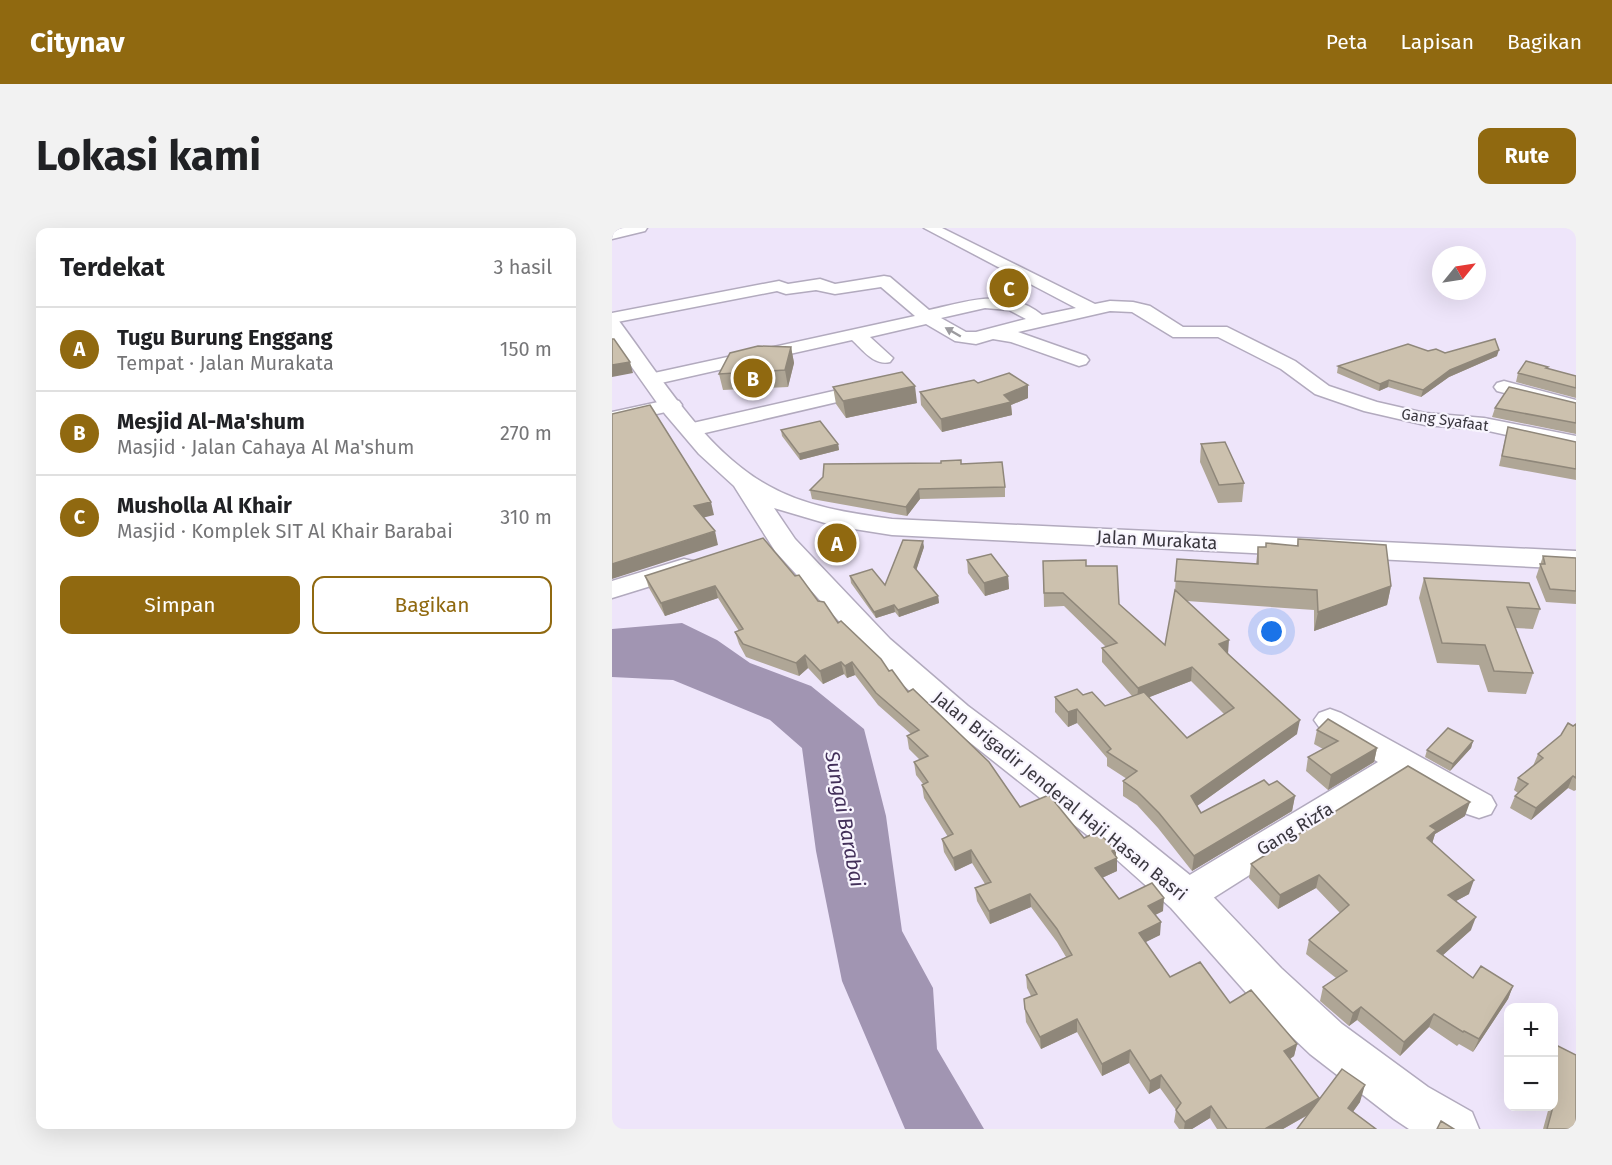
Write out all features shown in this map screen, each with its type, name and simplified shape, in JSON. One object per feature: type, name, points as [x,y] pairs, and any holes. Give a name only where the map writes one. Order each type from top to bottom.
[{"type":"main road","points":[[612,325],[692,430],[746,484]]},
{"type":"main road","name":"Jalan Murakata","points":[[746,484],[778,499],[842,520],[892,527],[1576,560]]},
{"type":"main road","name":"Jalan Brigadir Jenderal Haji Hasan Basri","points":[[746,484],[773,542],[879,646],[956,714],[1120,840],[1186,896],[1266,982],[1326,1039],[1411,1103],[1454,1129]]},
{"type":"main road","points":[[773,542],[842,520]]},
{"type":"street","points":[[612,235],[640,228]]},
{"type":"street","points":[[937,231],[969,228]]},
{"type":"street","points":[[937,231],[1091,309]]},
{"type":"street","points":[[612,318],[779,286],[786,290],[820,284],[824,288],[835,289],[884,281],[927,317],[962,338],[976,338],[992,334],[1014,338],[1079,360]]},
{"type":"street","points":[[652,379],[998,301],[1010,302],[1039,321]]},
{"type":"street","name":"Gang Syafaat","points":[[992,334],[1091,309],[1110,306],[1133,307],[1144,310],[1160,323],[1179,333],[1221,331],[1256,346],[1288,365],[1322,390],[1371,407],[1425,419],[1484,424],[1576,443]]},
{"type":"street","points":[[856,334],[883,358]]},
{"type":"street","points":[[692,430],[889,384]]},
{"type":"street","points":[[1504,387],[1576,406]]},
{"type":"street","points":[[612,418],[672,405]]},
{"type":"street","points":[[612,590],[712,558]]},
{"type":"street","points":[[1330,720],[1479,805]]},
{"type":"street","name":"Gang Rizfa","points":[[1186,896],[1404,762]]},
{"type":"water","name":"Sungai Barabai","points":[[682,623],[717,640],[750,663],[811,686],[864,729],[886,816],[902,931],[933,988],[937,1049],[984,1129],[905,1129],[842,981],[816,851],[802,748],[770,720],[673,680],[612,677],[612,629]]},
{"type":"building","points":[[612,339],[614,339],[630,362],[612,365]]},
{"type":"building","points":[[1495,339],[1499,350],[1450,370],[1423,390],[1389,380],[1380,384],[1338,366],[1408,344],[1428,351],[1436,349],[1445,353]]},
{"type":"building","points":[[758,346],[791,347],[785,370],[719,374],[730,353]]},
{"type":"building","points":[[1526,361],[1576,376],[1576,388],[1518,373]]},
{"type":"building","points":[[902,372],[915,386],[843,401],[833,387]]},
{"type":"building","points":[[1009,373],[1028,385],[1004,395],[1011,402],[941,419],[920,392],[974,380],[978,383]]},
{"type":"building","points":[[1509,387],[1576,403],[1576,423],[1495,408]]},
{"type":"building","points":[[650,405],[711,502],[694,506],[715,531],[612,564],[612,414]]},
{"type":"building","points":[[820,421],[838,444],[799,454],[781,430]]},
{"type":"building","points":[[1508,427],[1576,442],[1576,469],[1502,456]]},
{"type":"building","points":[[1225,442],[1244,483],[1219,485],[1201,444]]},
{"type":"building","points":[[961,460],[961,464],[1002,462],[1005,487],[919,489],[906,507],[810,490],[823,477],[824,464],[941,463],[941,461]]},
{"type":"building","points":[[763,538],[795,576],[799,575],[818,601],[824,602],[838,623],[841,621],[881,659],[889,671],[892,670],[908,692],[913,689],[989,762],[1020,807],[1049,795],[1084,838],[1097,832],[1116,849],[1112,851],[1117,858],[1095,868],[1119,899],[1152,883],[1164,898],[1148,906],[1161,922],[1139,933],[1170,977],[1200,962],[1230,1003],[1251,990],[1297,1044],[1284,1051],[1319,1098],[1265,1129],[1227,1129],[1211,1106],[1185,1122],[1176,1110],[1181,1103],[1161,1075],[1150,1081],[1130,1050],[1102,1064],[1077,1019],[1040,1037],[1025,1009],[1024,999],[1037,994],[1026,975],[1072,955],[1057,929],[1030,894],[989,911],[975,888],[991,882],[971,850],[953,858],[942,839],[953,834],[922,785],[928,782],[914,762],[928,756],[907,736],[919,730],[876,693],[852,662],[845,666],[841,662],[820,671],[805,655],[796,663],[743,644],[735,632],[743,629],[715,586],[661,603],[645,576]]},
{"type":"building","points":[[1298,539],[1386,545],[1391,586],[1318,612],[1317,590],[1175,581],[1177,559],[1258,564],[1258,547],[1266,547],[1266,543],[1298,546]]},
{"type":"building","points":[[903,540],[923,541],[914,567],[938,596],[898,610],[894,605],[874,612],[850,576],[872,569],[885,585]]},
{"type":"building","points":[[991,554],[1008,576],[984,583],[967,560]]},
{"type":"building","points":[[1543,556],[1576,558],[1576,591],[1550,589],[1540,564],[1545,564]]},
{"type":"building","points":[[1086,560],[1086,566],[1117,566],[1119,604],[1165,645],[1175,590],[1229,640],[1219,644],[1228,654],[1300,720],[1191,796],[1201,813],[1264,780],[1269,785],[1277,781],[1295,796],[1194,856],[1159,813],[1137,791],[1123,781],[1137,771],[1107,752],[1111,749],[1077,709],[1068,712],[1055,697],[1077,689],[1083,695],[1092,692],[1105,706],[1144,692],[1187,738],[1234,708],[1192,667],[1138,688],[1102,648],[1117,643],[1063,593],[1044,593],[1043,561]]},
{"type":"building","points":[[1424,578],[1529,583],[1540,609],[1507,607],[1533,673],[1494,671],[1485,645],[1442,643]]},
{"type":"building","points":[[1328,719],[1377,748],[1331,775],[1308,757],[1338,741],[1317,730]]},
{"type":"building","points":[[1568,723],[1573,726],[1576,724],[1576,778],[1573,776],[1536,808],[1515,796],[1528,784],[1518,778],[1543,758],[1538,754],[1561,735]]},
{"type":"building","points":[[1448,728],[1473,741],[1453,764],[1427,750]]},
{"type":"building","points":[[1408,766],[1470,802],[1430,826],[1436,830],[1427,838],[1474,880],[1448,895],[1476,917],[1437,951],[1473,978],[1481,966],[1513,986],[1479,1039],[1434,1014],[1404,1042],[1361,1007],[1353,1013],[1323,987],[1347,971],[1309,940],[1349,905],[1319,875],[1280,895],[1251,864]]},
{"type":"building","points":[[1558,1046],[1576,1055],[1576,1129],[1547,1129],[1552,1111],[1558,1111]]},
{"type":"building","points":[[1342,1069],[1365,1085],[1348,1108],[1376,1129],[1297,1129]]},
{"type":"building","points":[[1441,1121],[1454,1129],[1437,1129]]},
{"type":"place","name":"Musholla Al Khair","points":[[1009,288]]},
{"type":"place","name":"Mesjid Al-Ma'shum","points":[[753,378]]},
{"type":"place","name":"Tugu Burung Enggang","points":[[837,543]]}]
